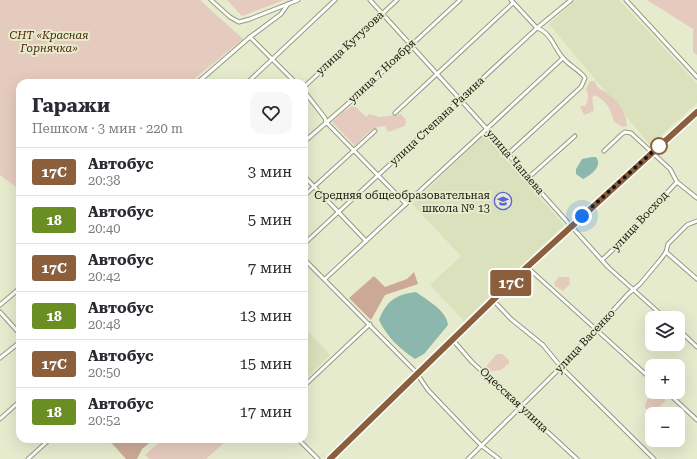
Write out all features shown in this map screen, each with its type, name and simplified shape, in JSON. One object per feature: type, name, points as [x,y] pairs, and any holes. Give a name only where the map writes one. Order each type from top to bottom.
[{"type":"street","points":[[211,0],[238,22],[298,0]]},
{"type":"street","points":[[252,79],[335,0]]},
{"type":"street","name":"улица Чапаева","points":[[370,0],[412,44],[571,227],[608,267],[658,311]]},
{"type":"street","name":"улица Кутузова","points":[[308,83],[397,0]]},
{"type":"street","name":"улица 7 Ноября","points":[[308,138],[351,101],[460,0]]},
{"type":"street","name":"улица Степана Разина","points":[[308,240],[537,28],[571,0]]},
{"type":"street","points":[[626,0],[697,77]]},
{"type":"street","points":[[395,113],[512,1],[537,28],[543,30],[549,36],[563,58],[576,71],[583,74],[585,81],[582,87],[508,154]]},
{"type":"street","points":[[202,79],[250,37],[281,14],[288,4]]},
{"type":"street","points":[[250,37],[292,79]]},
{"type":"street","points":[[325,279],[563,58]]},
{"type":"street","points":[[308,96],[325,118],[326,122],[406,204]]},
{"type":"street","points":[[330,459],[527,267],[697,112]]},
{"type":"street","points":[[308,192],[375,131]]},
{"type":"street","points":[[604,152],[622,134],[628,132],[634,134],[670,169],[677,182],[697,198]]},
{"type":"street","points":[[528,178],[575,136]]},
{"type":"street","points":[[308,180],[366,241]]},
{"type":"street","name":"улица Восход","points":[[602,260],[627,236],[677,182]]},
{"type":"street","name":"улица Васенко","points":[[468,459],[561,367],[596,331],[633,289],[640,284],[666,252],[668,244],[687,225],[697,221]]},
{"type":"street","points":[[666,252],[697,279]]},
{"type":"street","points":[[308,263],[417,373],[428,390],[482,446],[499,459]]},
{"type":"street","points":[[527,267],[645,374]]},
{"type":"street","points":[[0,305],[16,291]]},
{"type":"street","points":[[493,300],[510,319],[542,346],[561,367],[654,459]]},
{"type":"street","points":[[0,312],[16,330]]},
{"type":"street","points":[[308,382],[370,324]]},
{"type":"street","points":[[685,335],[697,346]]},
{"type":"street","name":"Одесская улица","points":[[452,339],[472,362],[577,459]]},
{"type":"street","points":[[0,358],[16,345]]},
{"type":"street","points":[[674,399],[697,420]]},
{"type":"street","points":[[0,419],[16,405]]},
{"type":"street","points":[[28,459],[46,443]]},
{"type":"street","points":[[302,443],[318,459]]},
{"type":"shaded area","points":[[576,0],[619,0],[697,84],[697,103],[650,145],[549,24]]},
{"type":"shaded area","points":[[484,135],[564,225],[464,321],[430,285],[461,256],[412,204]]},
{"type":"shaded area","points":[[414,272],[418,284],[385,295],[371,320],[349,298],[374,276],[385,287],[407,279]]},
{"type":"shaded area","points":[[308,331],[330,355],[308,376]]},
{"type":"shaded area","points":[[112,443],[149,443],[142,449],[137,459],[126,459]]},
{"type":"green space","name":"СНТ «Красная Горнячка»","points":[[0,0],[200,0],[243,39],[194,79],[16,79],[16,187],[0,175]]},
{"type":"green space","points":[[227,0],[284,0],[242,16]]},
{"type":"green space","points":[[647,0],[697,0],[697,55],[693,52],[693,29]]},
{"type":"green space","points":[[590,81],[595,81],[598,88],[606,92],[618,104],[624,112],[627,126],[623,127],[614,122],[608,106],[594,95],[592,98],[594,111],[584,115],[580,106],[585,106],[588,100],[586,89]]},
{"type":"green space","points":[[354,105],[366,117],[369,114],[380,117],[401,114],[406,120],[405,126],[388,132],[385,126],[376,128],[361,139],[355,146],[332,122]]},
{"type":"green space","points":[[559,277],[569,277],[570,284],[563,291],[555,286],[554,283]]},
{"type":"green space","points":[[497,354],[502,354],[509,360],[509,363],[501,370],[489,372],[485,369]]},
{"type":"green space","points":[[648,399],[665,399],[665,401],[659,407],[645,407]]},
{"type":"green space","points":[[158,443],[224,443],[206,459],[149,459],[145,455]]},
{"type":"water","points":[[596,157],[598,160],[597,167],[592,173],[583,179],[576,174],[576,169],[582,159]]},
{"type":"water","points":[[416,292],[431,302],[444,315],[448,325],[424,354],[415,359],[394,342],[379,320],[389,303],[398,297]]},
{"type":"bus line","name":"17С","points":[[330,459],[527,267],[697,112]]},
{"type":"place","name":"Средняя общеобразовательная школа № 13","points":[[503,201]]},
{"type":"route","points":[[582,216],[659,146]]}]
